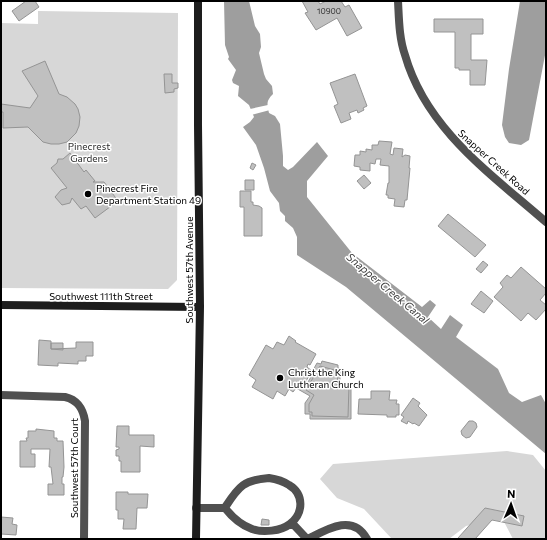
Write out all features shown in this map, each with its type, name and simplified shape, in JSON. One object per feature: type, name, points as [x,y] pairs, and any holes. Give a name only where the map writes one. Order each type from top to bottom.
[{"type":"main road","name":"Southwest 57th Avenue","points":[[196,539],[200,307],[198,1]]},
{"type":"main road","name":"Southwest 111th Street","points":[[1,305],[200,307]]},
{"type":"street","name":"Snapper Creek Road","points":[[398,1],[400,34],[404,55],[412,75],[428,106],[447,132],[465,151],[546,222]]},
{"type":"street","name":"Southwest 57th Court","points":[[1,395],[59,396],[74,400],[82,409],[85,422],[84,539]]},
{"type":"street","points":[[196,508],[225,508],[236,520],[251,529],[258,531],[286,527],[292,523],[297,516],[301,506],[299,494],[291,486],[274,479],[253,479],[239,488],[225,508]]},
{"type":"street","points":[[292,523],[308,539],[330,528],[348,525],[360,530],[367,539]]},
{"type":"green space","name":"Pinecrest Gardens","points":[[38,11],[178,13],[177,280],[168,289],[1,288],[1,23],[38,24]]},
{"type":"green space","points":[[507,451],[533,455],[546,471],[546,539],[513,539],[502,518],[466,526],[449,539],[392,539],[364,509],[337,498],[320,479],[333,464]]},
{"type":"water","name":"Snapper Creek Canal","points":[[224,1],[249,1],[255,26],[260,34],[261,47],[259,53],[264,74],[272,86],[273,94],[268,103],[269,113],[275,116],[280,124],[283,166],[288,170],[293,167],[317,142],[328,156],[307,181],[307,197],[352,253],[422,307],[430,300],[436,305],[428,317],[441,329],[450,315],[463,325],[456,337],[498,369],[509,393],[522,402],[541,395],[546,404],[546,454],[346,287],[297,255],[297,237],[293,228],[285,221],[285,216],[280,211],[279,203],[270,191],[256,145],[243,127],[254,117],[249,105],[238,96],[239,86],[233,83],[232,80],[236,70],[228,59],[229,57],[225,45]]},
{"type":"water","points":[[520,1],[546,1],[546,50],[529,140],[521,145],[509,143],[505,137],[502,125]]},
{"type":"pier","points":[[268,105],[270,110],[251,115],[250,109]]},
{"type":"building","points":[[26,1],[35,1],[39,7],[19,21],[12,11]]},
{"type":"building","points":[[302,1],[318,1],[320,4],[326,1],[341,1],[345,7],[349,5],[362,28],[347,36],[337,18],[316,30],[305,13],[308,12]]},
{"type":"building","points":[[434,19],[483,19],[483,34],[471,34],[471,60],[487,60],[485,85],[470,85],[470,70],[459,70],[459,68],[455,68],[455,32],[434,32]]},
{"type":"building","points":[[45,61],[59,94],[67,97],[75,104],[80,117],[79,126],[76,133],[67,142],[59,144],[43,142],[28,127],[3,128],[3,112],[1,112],[1,104],[30,108],[38,96],[22,71]]},
{"type":"building","points":[[164,74],[172,74],[172,83],[178,83],[178,88],[174,89],[174,92],[165,93]]},
{"type":"building","points":[[355,74],[367,106],[363,108],[364,110],[358,113],[357,110],[349,113],[351,119],[341,123],[334,106],[338,104],[330,83]]},
{"type":"building","points":[[379,141],[392,142],[390,154],[393,155],[394,148],[403,149],[402,157],[405,155],[410,156],[407,200],[405,200],[404,207],[394,206],[395,199],[388,198],[388,195],[386,195],[389,183],[389,166],[380,165],[381,159],[376,159],[375,164],[370,163],[370,171],[360,170],[360,167],[354,166],[355,155],[360,155],[360,151],[366,152],[366,149],[372,150],[372,145],[378,145]]},
{"type":"building","points":[[70,153],[84,172],[86,170],[95,181],[93,182],[104,182],[118,201],[95,218],[86,206],[81,209],[72,198],[70,203],[62,205],[55,197],[61,190],[67,188],[51,168],[57,163],[58,159],[63,159]]},
{"type":"building","points":[[252,163],[256,165],[253,170],[250,168]]},
{"type":"building","points":[[364,175],[371,183],[364,189],[357,181]]},
{"type":"building","points":[[245,180],[254,180],[254,190],[245,190]]},
{"type":"building","points":[[240,191],[251,191],[251,202],[253,202],[253,205],[262,208],[262,236],[244,236],[244,207],[240,207]]},
{"type":"building","points":[[448,214],[486,245],[475,257],[438,226]]},
{"type":"building","points":[[483,261],[488,265],[481,273],[476,269]]},
{"type":"building","points":[[521,267],[546,289],[546,293],[540,300],[546,305],[546,309],[536,320],[528,313],[521,321],[494,297],[503,287],[500,283],[507,275],[511,278]]},
{"type":"building","points":[[481,291],[493,301],[484,313],[471,304]]},
{"type":"building","name":"Christ the King Lutheran Church","points":[[289,336],[296,341],[295,342],[316,354],[310,365],[308,364],[307,367],[312,371],[306,381],[307,384],[317,363],[321,364],[322,361],[338,365],[338,368],[340,369],[340,384],[351,384],[351,419],[310,419],[310,414],[305,414],[305,403],[310,396],[296,388],[293,392],[289,389],[285,396],[277,391],[273,399],[252,387],[256,380],[249,375],[266,345],[273,349],[277,342],[284,345]]},
{"type":"building","points":[[39,340],[51,341],[51,349],[76,348],[76,342],[93,342],[93,356],[86,356],[86,361],[78,361],[78,364],[58,363],[58,366],[38,365]]},
{"type":"building","points":[[51,343],[63,343],[63,350],[51,349]]},
{"type":"building","points":[[320,366],[338,371],[337,386],[349,386],[348,417],[312,416],[312,412],[309,412],[309,404],[314,395],[306,390]]},
{"type":"building","points":[[371,391],[390,391],[389,400],[397,400],[396,404],[399,404],[399,415],[396,415],[396,417],[387,417],[387,415],[358,414],[359,399],[371,399]]},
{"type":"building","points":[[413,398],[420,403],[418,406],[427,415],[419,426],[408,421],[407,424],[401,421],[404,417],[401,415]]},
{"type":"building","points":[[469,421],[476,423],[477,427],[470,437],[466,438],[462,435],[461,431]]},
{"type":"building","points":[[117,426],[129,426],[129,435],[154,435],[154,447],[140,446],[140,472],[121,472],[121,461],[119,461],[119,456],[116,456],[116,450],[119,449],[119,447],[116,447]]},
{"type":"building","points":[[36,429],[54,431],[54,438],[57,438],[57,441],[63,441],[64,467],[62,484],[64,484],[64,495],[48,495],[48,484],[53,484],[51,467],[49,467],[50,449],[31,449],[31,454],[35,454],[35,467],[20,467],[20,441],[27,441],[26,438],[28,438],[28,431],[36,431]]},
{"type":"building","points":[[116,492],[128,492],[128,494],[148,494],[147,508],[137,508],[136,529],[123,529],[124,519],[118,519],[118,510],[116,510]]},
{"type":"building","points":[[485,508],[524,516],[522,526],[492,520],[475,539],[459,539],[458,538]]},
{"type":"building","points":[[1,517],[13,518],[12,524],[17,525],[16,535],[1,534]]},
{"type":"building","points":[[262,519],[269,520],[269,525],[261,525]]},
{"type":"place","name":"Pinecrest Fire Department Station 49","points":[[88,194]]},
{"type":"place","name":"Christ the King Lutheran Church","points":[[280,378]]}]
